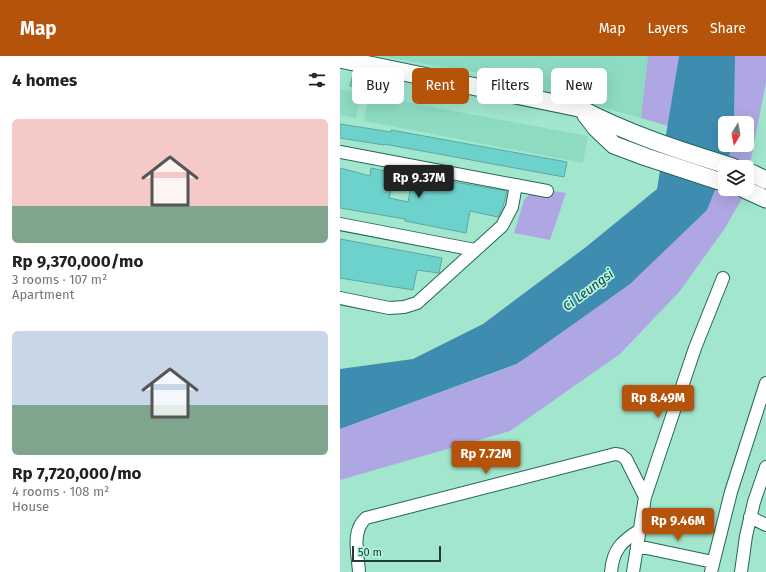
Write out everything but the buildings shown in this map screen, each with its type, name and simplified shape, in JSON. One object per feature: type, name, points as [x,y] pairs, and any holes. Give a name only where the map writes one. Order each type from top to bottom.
[{"type":"street","points":[[340,59],[579,108],[602,120],[651,140],[718,162]]},
{"type":"street","points":[[579,108],[596,128],[614,145],[718,181]]},
{"type":"street","points":[[340,152],[547,191]]},
{"type":"street","points":[[754,174],[766,180]]},
{"type":"street","points":[[340,298],[389,308],[404,307],[417,303],[502,226],[512,207],[516,185]]},
{"type":"street","points":[[754,194],[766,199]]},
{"type":"street","points":[[340,224],[476,250]]},
{"type":"street","points":[[633,572],[645,497],[695,348],[723,278]]},
{"type":"street","points":[[637,546],[712,567],[737,469],[766,383]]},
{"type":"street","points":[[359,572],[356,538],[357,530],[366,518],[615,454],[621,455],[626,459],[645,497]]},
{"type":"street","points":[[741,572],[750,517],[766,466]]},
{"type":"street","points":[[750,517],[766,525]]},
{"type":"street","points":[[611,572],[614,554],[620,544],[626,538],[640,530]]},
{"type":"shaded area","points":[[379,56],[648,56],[641,118],[590,104],[607,104],[607,68],[551,68],[551,93],[543,91],[543,68],[477,68],[477,73],[469,71],[469,68],[449,68]]},
{"type":"shaded area","points":[[648,56],[679,56],[668,126],[641,118]]},
{"type":"shaded area","points":[[735,56],[766,56],[766,82],[754,144],[754,116],[734,116]]},
{"type":"shaded area","points":[[340,89],[352,91],[352,104],[359,104],[356,118],[340,115]]},
{"type":"shaded area","points":[[404,102],[588,136],[583,163],[364,121],[367,104],[404,104]]},
{"type":"shaded area","points":[[730,152],[752,152],[751,160],[727,160]]},
{"type":"shaded area","points":[[718,182],[718,196],[743,196],[725,228],[680,291],[620,354],[510,431],[340,480],[340,429],[518,364],[707,210]]},
{"type":"shaded area","points":[[540,189],[566,193],[550,240],[514,233],[524,200],[531,192]]},
{"type":"water","name":"Ci Leungsi","points":[[679,56],[735,56],[734,116],[718,116],[718,152],[730,152],[727,160],[718,160],[718,182],[707,210],[630,284],[517,364],[340,429],[340,369],[413,359],[483,324],[586,247],[657,189]]}]
